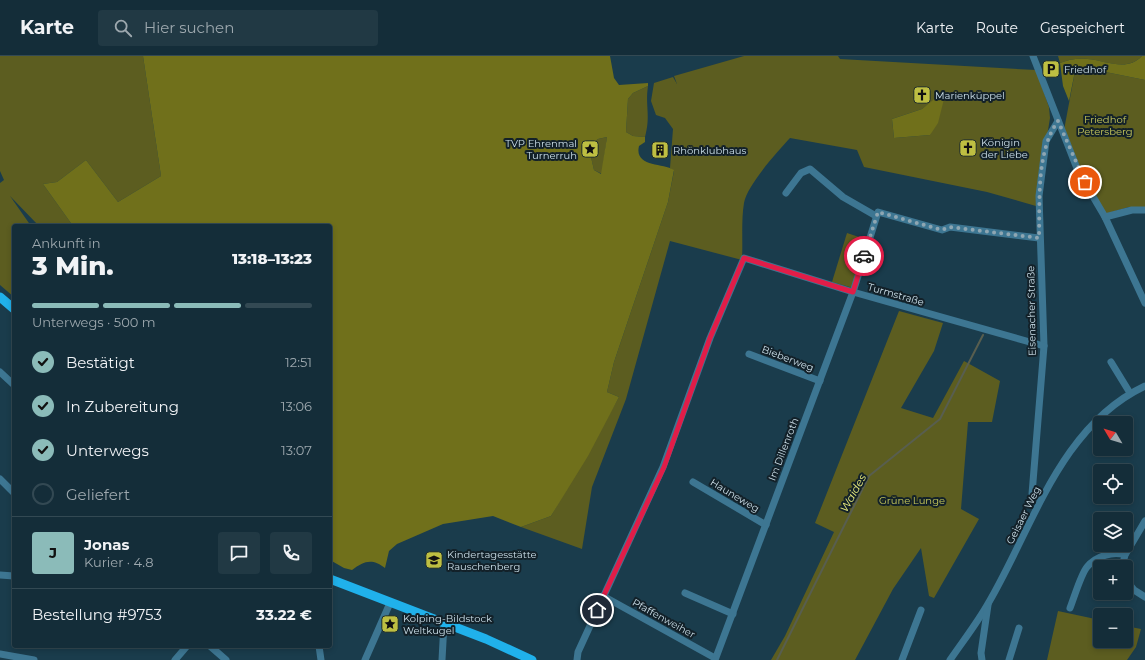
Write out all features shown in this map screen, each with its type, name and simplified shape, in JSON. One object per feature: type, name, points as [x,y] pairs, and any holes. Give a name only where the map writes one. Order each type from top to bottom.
[{"type":"main road","points":[[0,297],[12,307]]},
{"type":"main road","points":[[332,581],[508,648],[532,660]]},
{"type":"street","points":[[1033,56],[1078,171],[1105,217],[1145,303]]},
{"type":"street","name":"Eisenacher Straße","points":[[1042,499],[1032,494],[1044,346],[1039,238],[1039,196],[1046,141],[1058,121]]},
{"type":"street","points":[[786,193],[801,173],[810,169],[843,197],[876,216]]},
{"type":"street","points":[[1105,217],[1132,210],[1145,210]]},
{"type":"street","points":[[853,292],[878,212],[942,230],[950,227],[1039,238]]},
{"type":"street","name":"Turmstraße","points":[[603,596],[664,467],[710,338],[744,258],[853,292],[1044,346]]},
{"type":"street","name":"Im Dillenroth","points":[[715,659],[853,292]]},
{"type":"street","name":"Bieberweg","points":[[749,354],[820,381]]},
{"type":"street","points":[[1111,362],[1130,393]]},
{"type":"street","points":[[0,372],[12,383]]},
{"type":"street","name":"Geisaer Weg","points":[[950,660],[989,603],[1054,476],[1088,429],[1117,402],[1130,393],[1145,386]]},
{"type":"street","points":[[0,480],[12,491]]},
{"type":"street","name":"Hauneweg","points":[[694,482],[766,525]]},
{"type":"street","points":[[1124,560],[1125,555],[1145,521]]},
{"type":"street","points":[[1070,608],[1087,567],[1100,557],[1118,553],[1125,555]]},
{"type":"street","points":[[0,575],[12,576]]},
{"type":"street","points":[[1133,589],[1145,597]]},
{"type":"street","points":[[685,593],[732,614]]},
{"type":"street","points":[[577,660],[578,652],[603,596]]},
{"type":"street","name":"Pfaffenweiher","points":[[603,596],[715,659]]},
{"type":"street","points":[[365,660],[390,602]]},
{"type":"street","points":[[982,660],[981,653],[989,603]]},
{"type":"street","points":[[902,660],[921,610]]},
{"type":"street","points":[[442,660],[444,623]]},
{"type":"street","points":[[1009,660],[1019,628]]},
{"type":"street","points":[[175,660],[185,648]]},
{"type":"street","points":[[212,648],[226,660]]},
{"type":"street","points":[[319,648],[321,660]]},
{"type":"street","points":[[0,654],[34,660]]},
{"type":"green space","points":[[0,56],[143,56],[161,176],[118,202],[86,160],[57,182],[43,184],[72,224],[37,224],[10,196],[30,224],[12,224],[12,295],[0,285],[0,183],[4,180],[0,171]]},
{"type":"green space","points":[[744,56],[838,56],[840,59],[1036,70],[1049,107],[1050,118],[1036,206],[987,192],[864,167],[857,150],[790,138],[757,178],[746,196],[743,217],[742,260],[670,241],[626,399],[592,487],[582,549],[521,527],[551,516],[619,397],[607,392],[614,362],[668,202],[674,171],[670,168],[673,129],[665,118],[656,115],[651,101],[654,83],[673,77],[677,84],[674,76]],"holes":[[[938,97],[930,135],[894,138],[892,119],[922,109]]]},
{"type":"green space","points":[[1058,56],[1142,56],[1130,64],[1123,65],[1084,59],[1070,60],[1060,63]]},
{"type":"green space","name":"Friedhof Petersberg","points":[[1076,66],[1145,80],[1145,207],[1129,207],[1105,214],[1080,170],[1064,130]]},
{"type":"green space","points":[[648,86],[648,123],[645,137],[633,136],[626,132],[628,99],[633,93]]},
{"type":"green space","points":[[607,137],[602,174],[594,170],[591,157],[591,145],[598,139]]},
{"type":"green space","points":[[847,233],[868,240],[853,288],[832,282]]},
{"type":"green space","name":"Grüne Lunge","points":[[899,311],[943,323],[934,351],[901,408],[933,418],[964,361],[1000,381],[992,422],[968,422],[961,509],[979,519],[934,598],[929,596],[921,548],[893,589],[855,660],[771,660],[785,636],[834,532],[815,523]]},
{"type":"green space","points":[[1058,611],[1093,618],[1093,648],[1133,648],[1133,627],[1141,629],[1136,647],[1127,660],[1047,660]]},
{"type":"shaded area","points":[[143,56],[610,56],[614,78],[619,85],[648,83],[648,86],[633,93],[628,99],[626,132],[633,136],[645,137],[645,142],[639,146],[641,158],[650,163],[674,170],[668,202],[614,362],[607,392],[619,397],[588,456],[551,516],[521,527],[493,516],[443,524],[397,544],[389,551],[385,568],[376,563],[368,562],[360,564],[352,570],[344,568],[332,561],[332,224],[72,224],[43,184],[57,182],[86,160],[118,202],[161,176]],"holes":[[[607,137],[601,174],[594,170],[591,157],[591,145],[598,139]]]},
{"type":"shaded area","points":[[1142,56],[1145,56],[1145,80],[1076,66],[1069,101],[1063,86],[1060,63],[1070,60],[1084,59],[1123,65],[1130,64]]},
{"type":"shaded area","points":[[938,96],[944,99],[938,123],[930,135],[894,138],[892,119],[922,109]]},
{"type":"waterway","name":"Waides","points":[[777,660],[869,476],[940,419],[983,335]]},
{"type":"way so far","points":[[864,256],[878,212],[942,230],[950,227],[1039,238],[1039,196],[1046,141],[1052,128],[1058,121],[1078,171],[1085,182]]},
{"type":"place","name":"Friedhof","points":[[1051,69]]},
{"type":"place","name":"Marienküppel","points":[[922,95]]},
{"type":"place","name":"Königin der Liebe","points":[[968,148]]},
{"type":"place","name":"TVP Ehrenmal Turnerruh","points":[[590,149]]},
{"type":"place","name":"Rhönklubhaus","points":[[660,150]]},
{"type":"place","name":"Kindertagesstätte Rauschenberg","points":[[434,560]]},
{"type":"place","name":"Kolping-Bildstock Weltkugel","points":[[390,624]]},
{"type":"route","points":[[597,610],[664,467],[710,338],[744,258],[853,292],[864,256]]}]
